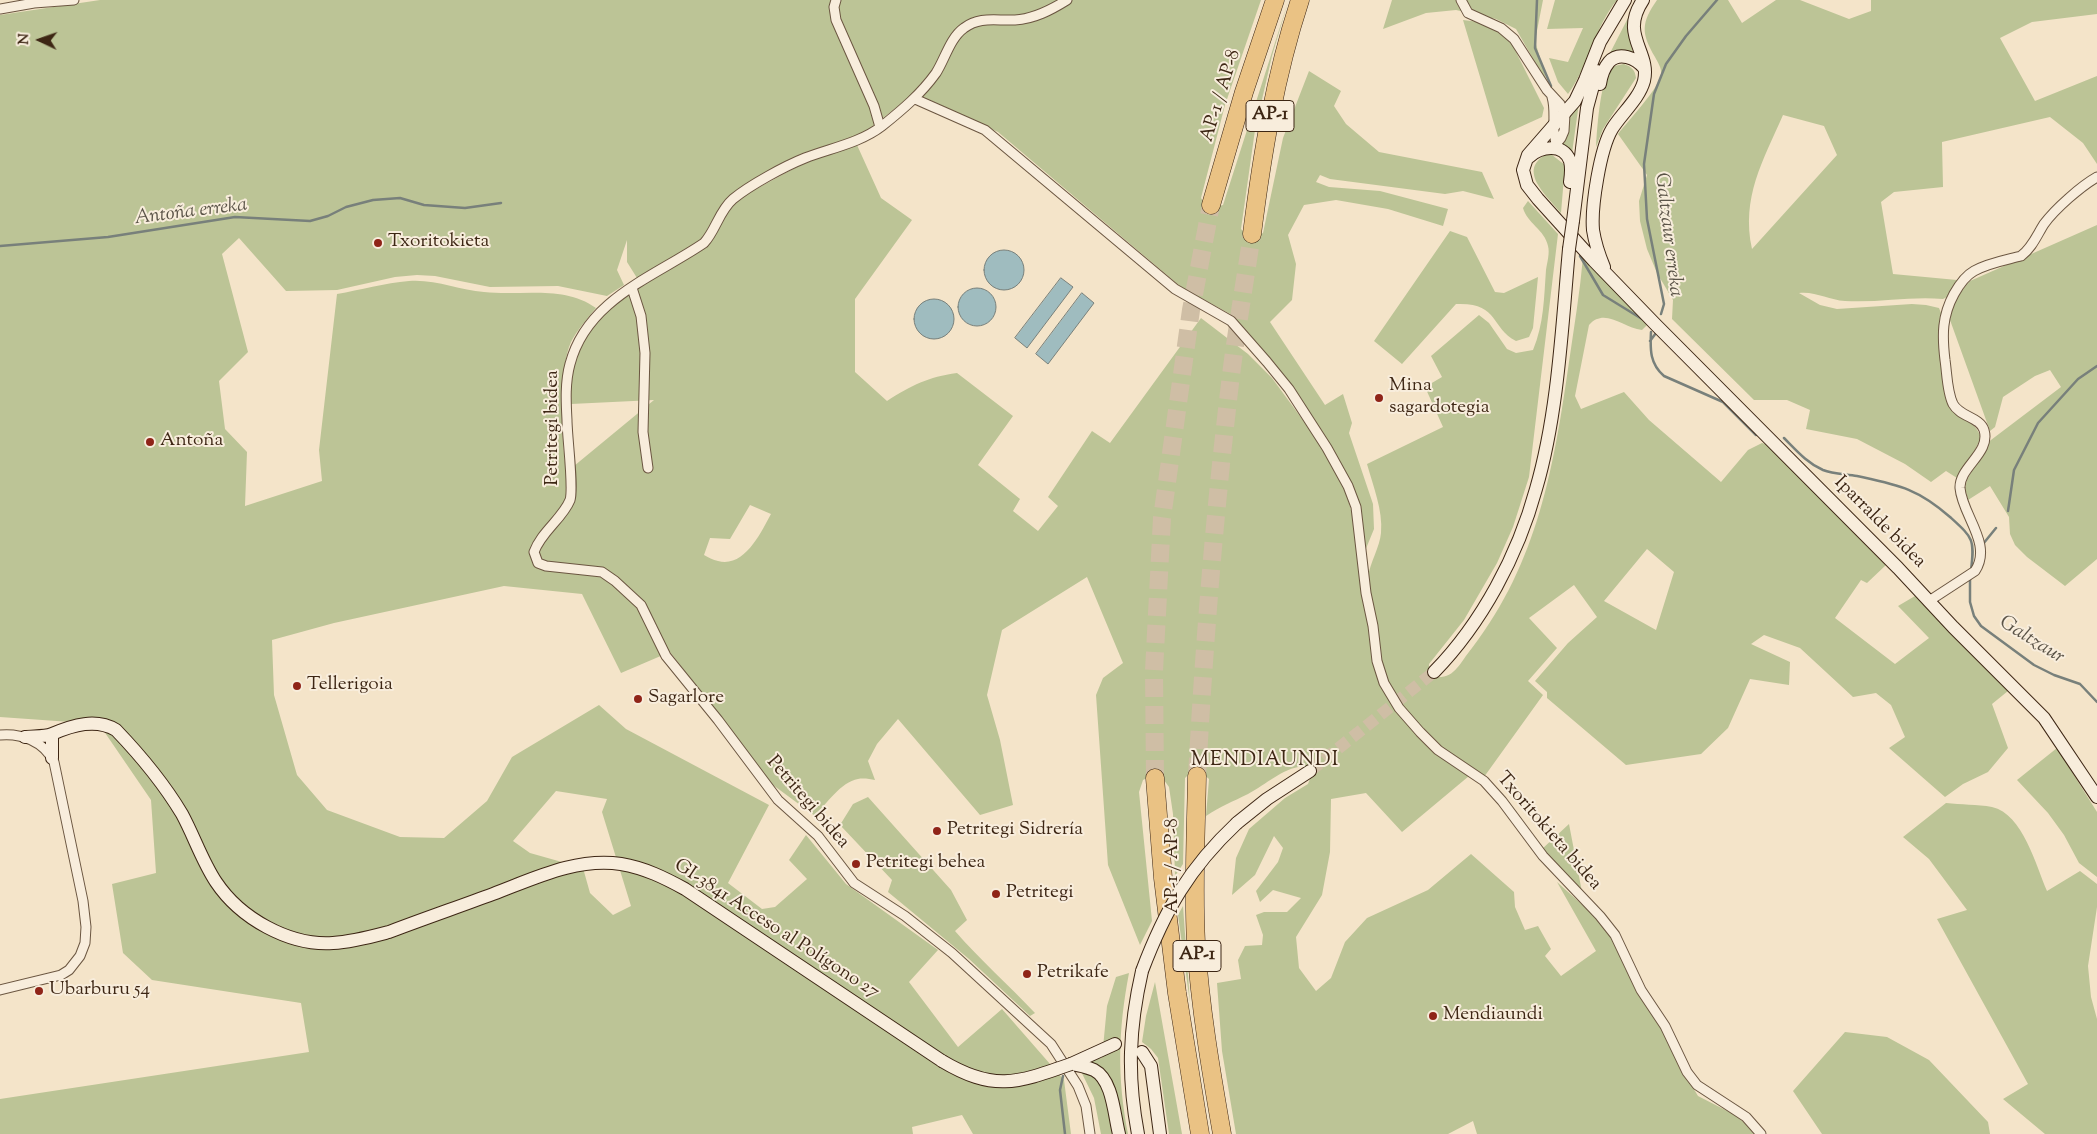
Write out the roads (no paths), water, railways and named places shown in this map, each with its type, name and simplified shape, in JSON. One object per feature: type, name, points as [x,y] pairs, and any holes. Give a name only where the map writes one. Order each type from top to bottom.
[{"type":"highway","name":"AP-1 / AP-8","points":[[1211,205],[1244,92],[1275,0]]},
{"type":"highway","name":"AP-1","points":[[1252,234],[1262,160],[1275,92],[1300,0]]},
{"type":"highway","name":"AP-1 / AP-8","points":[[1196,776],[1194,878],[1196,942],[1202,1008],[1222,1134]]},
{"type":"highway","name":"AP-1 / AP-8","points":[[1155,778],[1162,878],[1177,993],[1200,1134]]},
{"type":"main road","points":[[1620,286],[1607,261],[1538,199],[1527,185],[1524,174],[1526,161],[1531,149],[1575,101],[1600,42],[1625,0]]},
{"type":"main road","points":[[1434,672],[1459,644],[1474,622],[1501,577],[1527,519],[1545,455],[1563,312],[1581,238],[1587,108],[1593,83],[1610,39],[1633,0]]},
{"type":"main road","points":[[1581,238],[1596,217],[1595,202],[1599,168],[1606,141],[1642,86],[1644,68],[1634,37],[1634,30],[1638,7],[1643,0]]},
{"type":"main road","points":[[1553,397],[1552,371],[1581,238],[1594,111],[1602,77],[1608,62],[1618,57],[1632,58],[1644,68]]},
{"type":"main road","points":[[1526,161],[1536,152],[1556,147],[1567,157],[1570,162],[1571,180],[1581,238],[1608,275],[1620,286]]},
{"type":"main road","name":"Iparralde bidea","points":[[1620,286],[2044,718],[2097,797]]},
{"type":"main road","name":"GI-3841 Acceso al Polígono 27","points":[[25,737],[52,734],[59,730],[97,723],[116,730],[167,792],[182,814],[216,882],[236,905],[263,925],[295,938],[331,943],[361,940],[389,932],[557,870],[587,864],[621,864],[656,874],[685,889],[942,1061],[972,1077],[1004,1082],[1031,1078],[1071,1064],[1115,1044]]},
{"type":"main road","points":[[52,734],[52,758]]},
{"type":"main road","points":[[1138,1134],[1133,1103],[1130,1044],[1134,1007],[1142,971],[1158,930],[1178,893],[1194,869],[1214,845],[1237,823],[1267,799],[1310,770]]},
{"type":"main road","points":[[1142,1052],[1150,1066],[1160,1134]]},
{"type":"main road","points":[[1071,1064],[1096,1071],[1104,1079],[1109,1090],[1119,1134]]},
{"type":"street","points":[[0,9],[34,2],[74,0]]},
{"type":"street","points":[[836,0],[834,7],[836,20],[874,106],[880,127]]},
{"type":"street","points":[[648,468],[643,432],[645,352],[641,316],[632,288],[704,243],[711,236],[723,212],[732,200],[744,191],[804,158],[866,136],[880,127],[915,98],[936,72],[962,29],[975,21],[1028,18],[1041,14],[1067,0]]},
{"type":"street","points":[[1461,0],[1468,13],[1501,28],[1514,39],[1565,114],[1564,131],[1556,147]]},
{"type":"street","name":"Txoritokieta bidea","points":[[915,98],[985,130],[1175,289],[1231,321],[1289,390],[1327,448],[1344,478],[1356,507],[1377,661],[1384,683],[1399,708],[1438,750],[1484,781],[1502,801],[1543,856],[1600,916],[1615,935],[1642,990],[1665,1026],[1687,1072],[1697,1085],[1746,1117],[1761,1134]]},
{"type":"street","points":[[1554,98],[1575,101]]},
{"type":"street","points":[[1554,98],[1553,126],[1556,147]]},
{"type":"street","points":[[1929,601],[1970,574],[1979,565],[1981,550],[1961,494],[1960,485],[1962,478],[1986,439],[1984,428],[1976,420],[1962,415],[1952,399],[1943,342],[1943,322],[1947,307],[1961,282],[1973,271],[2021,256],[2027,252],[2045,223],[2097,177]]},
{"type":"street","name":"Petritegi bidea","points":[[632,288],[608,304],[596,315],[584,330],[570,363],[567,383],[570,500],[538,541],[534,552],[538,562],[546,566],[602,572],[615,581],[641,605],[666,656],[718,720],[778,800],[818,836],[854,884],[905,916],[952,953],[1051,1044],[1078,1086],[1086,1106],[1090,1134]]},
{"type":"street","points":[[0,734],[25,737],[40,745],[52,758],[83,901],[86,927],[85,943],[75,964],[62,975],[53,979],[0,990]]},
{"type":"water","points":[[1008,250],[1015,253],[1021,259],[1024,270],[1023,278],[1015,287],[1008,290],[1000,290],[993,287],[985,278],[984,266],[987,259],[996,251]]},
{"type":"water","points":[[1061,278],[1073,287],[1027,348],[1015,338]]},
{"type":"water","points":[[977,288],[991,293],[996,307],[991,321],[977,326],[963,321],[958,307],[963,293]]},
{"type":"water","points":[[1082,293],[1094,303],[1048,364],[1036,354]]},
{"type":"water","points":[[930,299],[938,299],[945,302],[951,308],[954,319],[951,330],[945,336],[938,339],[930,339],[923,336],[917,330],[914,323],[914,315],[917,308],[923,302]]},
{"type":"waterway","points":[[1537,0],[1535,48],[1551,86]]},
{"type":"waterway","name":"Galtzaur erreka","points":[[1661,314],[1664,304],[1647,219],[1644,164],[1654,94],[1666,64],[1686,36],[1717,0]]},
{"type":"waterway","name":"Antoña erreka","points":[[0,246],[108,237],[235,217],[310,221],[328,216],[346,207],[373,200],[400,198],[424,205],[465,208],[501,203]]},
{"type":"waterway","points":[[1580,256],[1603,295],[1642,319]]},
{"type":"waterway","name":"Galtzaur","points":[[1651,332],[1653,362],[1664,376],[1723,402],[1756,435]]},
{"type":"waterway","name":"Galtzaur erreka","points":[[1650,341],[1656,333]]},
{"type":"waterway","points":[[2008,511],[2014,470],[2038,423],[2078,379],[2097,366]]},
{"type":"waterway","name":"Galtzaur","points":[[1784,438],[1797,452],[1823,470],[1896,485],[1917,494],[1938,507],[1964,530],[1971,540],[1973,552],[1971,570]]},
{"type":"waterway","points":[[1983,544],[1996,528]]},
{"type":"waterway","name":"Galtzaur","points":[[1970,578],[1970,602],[1974,616],[1981,626],[2034,665],[2054,675],[2080,684],[2097,702]]},
{"type":"waterway","points":[[1063,1076],[1060,1090],[1065,1134]]},
{"type":"tunnel","points":[[1155,778],[1154,671],[1162,518],[1191,310],[1211,205]]},
{"type":"tunnel","points":[[1197,776],[1214,535],[1231,372],[1252,234]]},
{"type":"tunnel","points":[[1310,771],[1434,672]]},
{"type":"place","name":"Txoritokieta","points":[[378,243]]},
{"type":"place","name":"Mina sagardotegia","points":[[1379,398]]},
{"type":"place","name":"Antoña","points":[[150,442]]},
{"type":"place","name":"Tellerigoia","points":[[297,686]]},
{"type":"place","name":"Sagarlore","points":[[638,699]]},
{"type":"place","name":"Petritegi Sidrería","points":[[937,831]]},
{"type":"place","name":"Petritegi behea","points":[[856,864]]},
{"type":"place","name":"Petritegi","points":[[996,894]]},
{"type":"place","name":"Petrikafe","points":[[1027,974]]},
{"type":"place","name":"Ubarburu 54","points":[[39,991]]},
{"type":"place","name":"Mendiaundi","points":[[1433,1016]]},
{"type":"district","name":"MENDIAUNDI","points":[[1265,762]]}]
